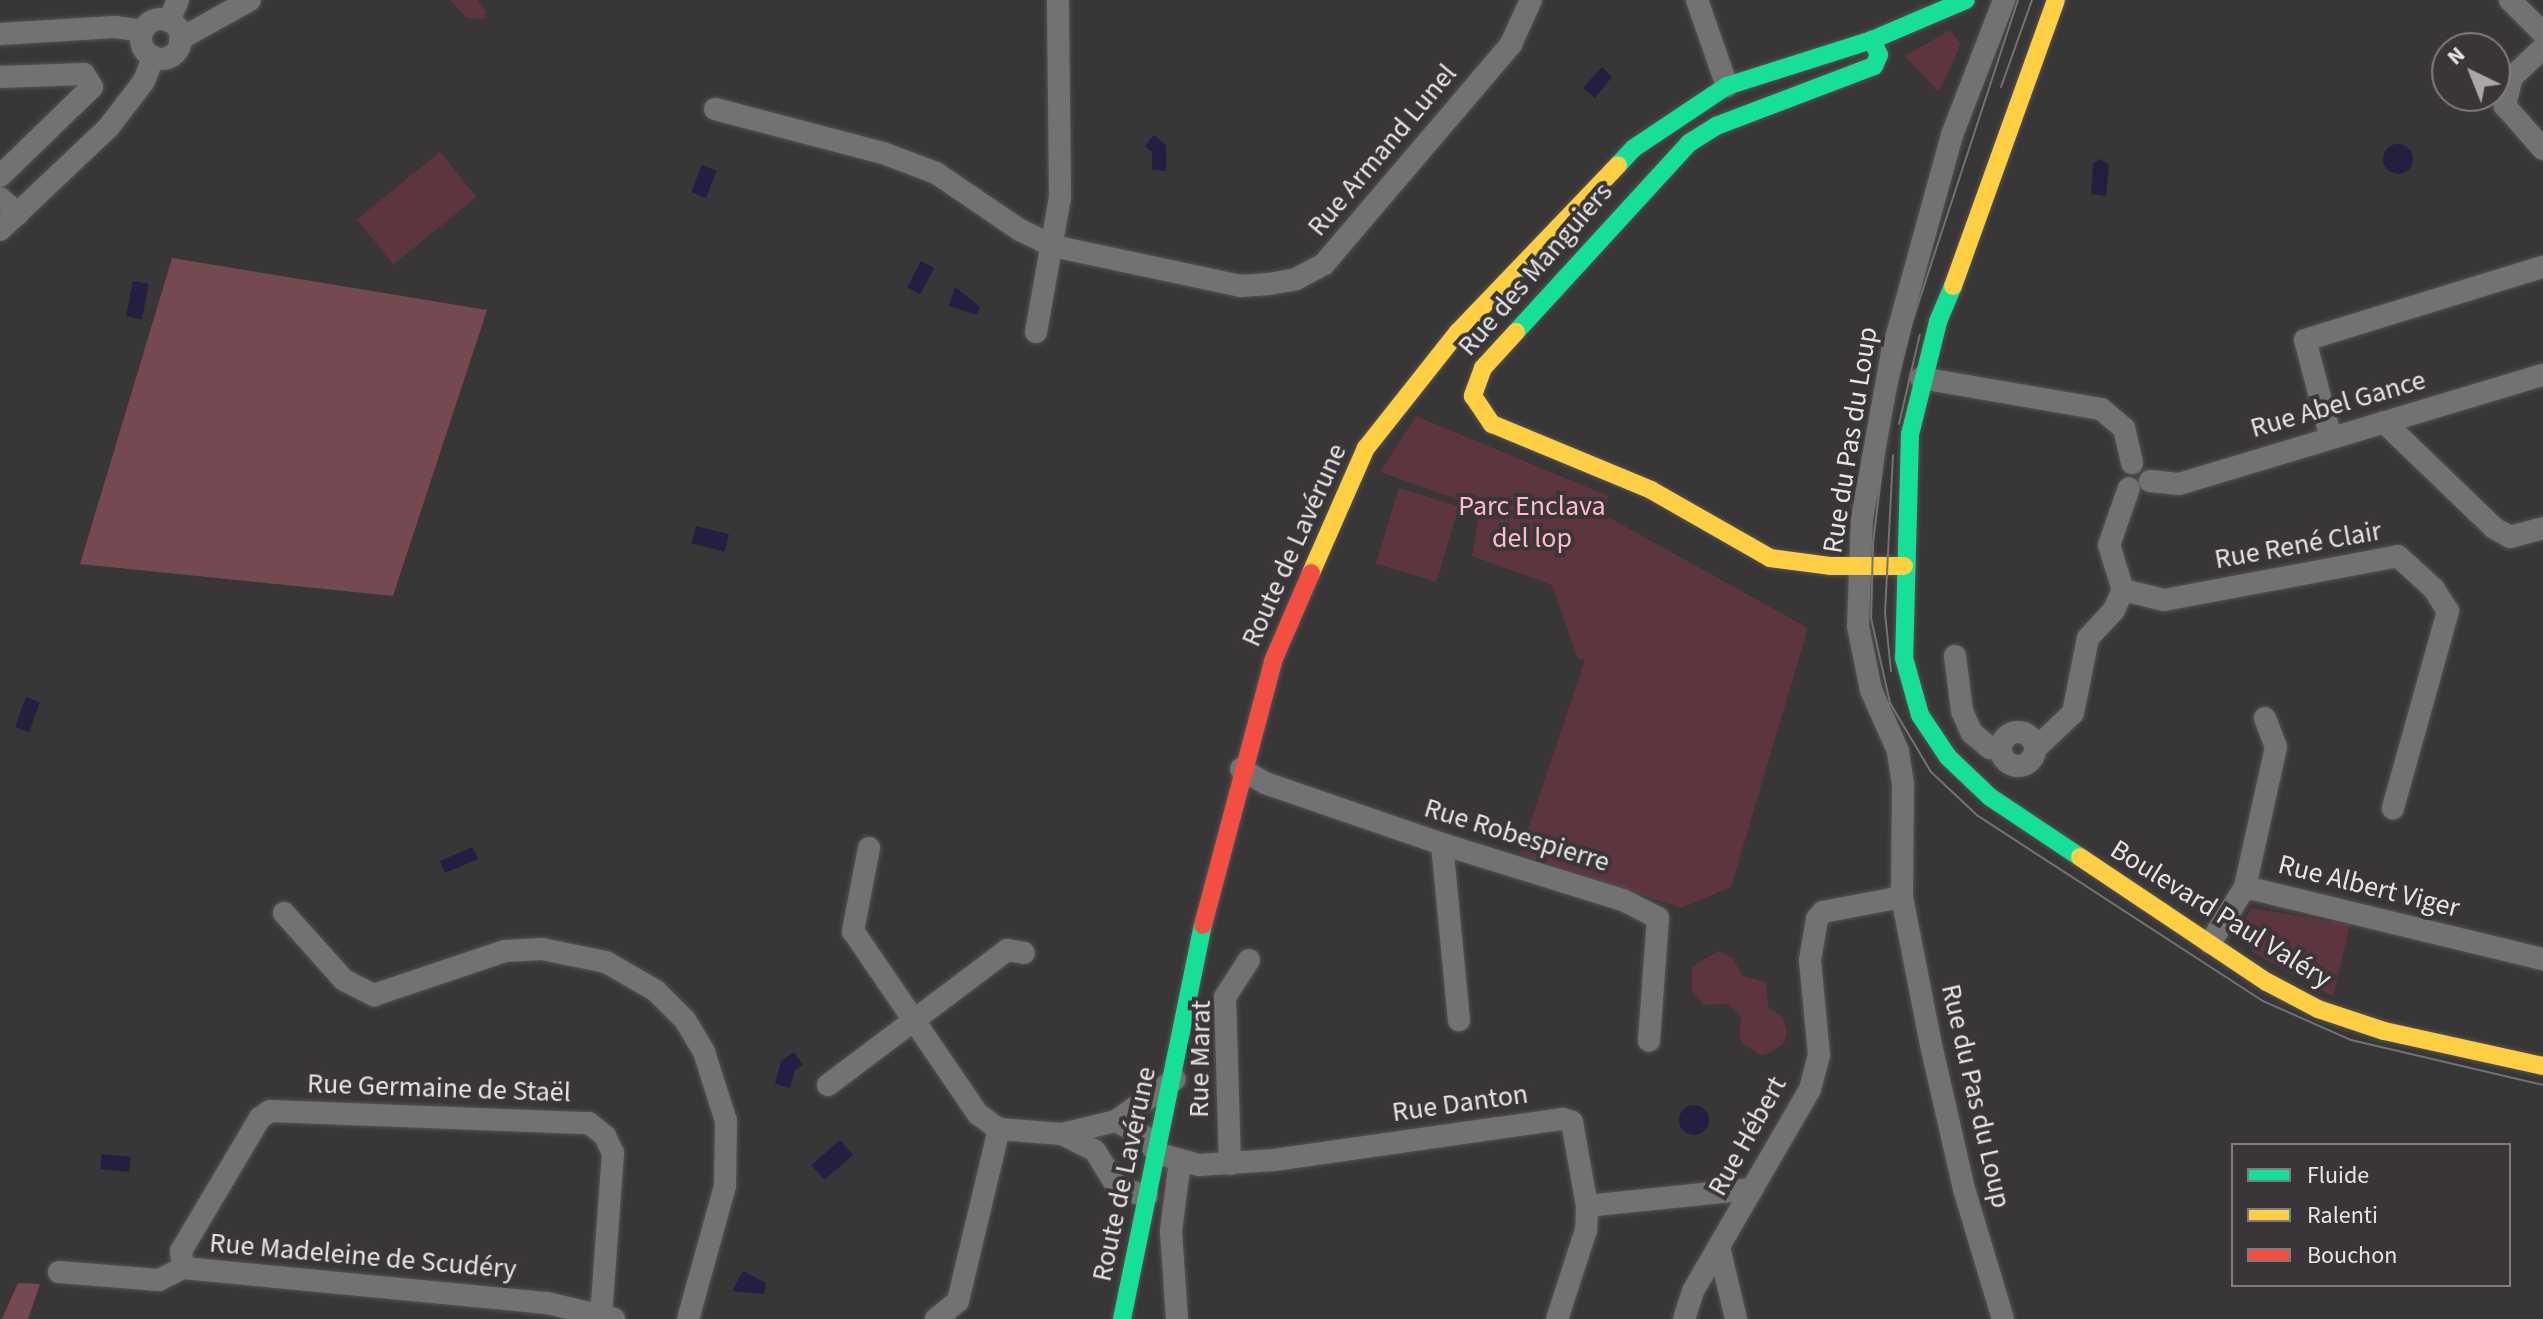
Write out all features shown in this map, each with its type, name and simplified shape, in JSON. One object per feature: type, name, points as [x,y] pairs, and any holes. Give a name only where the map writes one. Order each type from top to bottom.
[{"type":"street","points":[[153,57],[141,43],[143,31],[151,22],[176,20],[250,0]]},
{"type":"street","points":[[1036,332],[1060,197],[1058,0]]},
{"type":"street","name":"Rue Armand Lunel","points":[[715,109],[883,153],[936,173],[1020,230],[1053,246],[1241,286],[1296,279],[1324,264],[1511,44],[1531,0]]},
{"type":"street","points":[[1697,0],[1727,86]]},
{"type":"street","name":"Route de Lavérune","points":[[1122,1319],[1156,1153],[1175,1079],[1195,959],[1241,769],[1273,661],[1366,448],[1458,332],[1634,148],[1727,86],[1875,48],[1966,0]]},
{"type":"street","name":"Rue du Pas du Loup","points":[[2003,1319],[1964,1189],[1902,897],[1903,784],[1898,751],[1878,709],[1862,654],[1859,567],[1867,484],[1902,314],[1952,135],[2004,0]]},
{"type":"street","name":"Rue du Pas du Loup","points":[[1948,757],[1920,715],[1904,658],[1904,566],[1910,434],[1921,378],[2056,0]]},
{"type":"street","points":[[2510,0],[2543,33]]},
{"type":"street","points":[[153,57],[171,55],[176,20]]},
{"type":"street","points":[[0,34],[115,27],[143,31]]},
{"type":"street","name":"Rue des Manguiers","points":[[1875,48],[1865,71],[1716,126],[1689,143],[1483,368],[1473,396],[1492,424],[1651,490],[1752,550],[1792,562],[1859,567],[1904,566]]},
{"type":"street","points":[[2543,48],[2512,77],[2505,106],[2543,149]]},
{"type":"street","points":[[0,230],[108,128],[144,81],[153,57]]},
{"type":"street","points":[[0,77],[84,74],[92,87],[0,176]]},
{"type":"street","points":[[0,198],[18,214]]},
{"type":"street","points":[[2330,435],[2305,340],[2543,267]]},
{"type":"street","name":"Rue Abel Gance","points":[[2139,484],[2179,484],[2330,435],[2543,375]]},
{"type":"street","points":[[1921,378],[2101,409],[2124,428],[2132,463],[2123,471],[2139,484],[2109,545],[2123,590],[2114,610],[2088,638],[2073,713],[2035,749],[2026,764],[2014,766],[2004,760],[2000,749],[1990,748],[1972,733],[1962,711],[1955,656]]},
{"type":"street","points":[[2384,422],[2494,528],[2510,537],[2543,528]]},
{"type":"street","name":"Rue René Clair","points":[[2123,590],[2164,600],[2398,556],[2434,589],[2448,611],[2393,808]]},
{"type":"street","points":[[2245,887],[2276,747],[2265,718]]},
{"type":"street","name":"Boulevard Paul Valéry","points":[[1948,757],[1990,797],[2267,982],[2343,1018],[2543,1066]]},
{"type":"street","name":"Rue Robespierre","points":[[1241,769],[1265,783],[1442,844],[1623,900],[1658,918],[1649,1041]]},
{"type":"street","points":[[1442,844],[1459,1020]]},
{"type":"street","points":[[869,848],[853,931],[978,1114],[999,1129],[1062,1134],[1095,1151],[1118,1188],[1147,1196]]},
{"type":"street","name":"Rue Albert Viger","points":[[2210,943],[2245,887],[2543,959]]},
{"type":"street","name":"Rue Hébert","points":[[1684,1319],[1693,1291],[1810,1089],[1818,1065],[1810,960],[1817,919],[1823,912],[1902,897]]},
{"type":"street","points":[[284,913],[344,980],[374,995],[505,951],[542,949],[606,962],[656,991],[685,1020],[704,1052],[726,1121],[725,1186],[688,1319]]},
{"type":"street","points":[[828,1085],[916,1022],[1007,950],[1024,953]]},
{"type":"street","name":"Rue Marat","points":[[1230,1164],[1225,997],[1249,960]]},
{"type":"street","points":[[1062,1134],[1070,1128],[1116,1121],[1175,1079]]},
{"type":"street","name":"Rue Germaine de Staël","points":[[183,1268],[181,1251],[260,1118],[270,1111],[589,1123],[605,1136],[613,1153],[608,1317]]},
{"type":"street","name":"Rue Danton","points":[[1156,1153],[1180,1161],[1230,1164],[1563,1119],[1576,1132],[1587,1206],[1586,1230],[1557,1319]]},
{"type":"street","points":[[1116,1121],[1148,1139],[1156,1153]]},
{"type":"street","points":[[936,1319],[958,1301],[999,1129]]},
{"type":"street","points":[[1177,1319],[1171,1231],[1180,1161]]},
{"type":"street","points":[[1587,1206],[1752,1189]]},
{"type":"street","points":[[1719,1247],[1736,1319]]},
{"type":"street","name":"Rue Madeleine de Scudéry","points":[[59,1272],[159,1280],[183,1268],[547,1303],[608,1317]]},
{"type":"green space","points":[[450,0],[477,0],[487,12],[484,19],[467,18]]},
{"type":"green space","points":[[1950,30],[1961,44],[1939,92],[1905,56]]},
{"type":"green space","points":[[440,152],[477,197],[393,264],[357,219]]},
{"type":"green space","name":"Parc Enclava del lop","points":[[1416,416],[1608,496],[1606,516],[1808,628],[1731,887],[1681,908],[1520,854],[1585,660],[1578,659],[1552,585],[1472,556],[1482,499],[1470,493],[1468,503],[1380,472]]},
{"type":"green space","points":[[1399,488],[1459,506],[1436,582],[1376,564]]},
{"type":"green space","points":[[2253,908],[2350,925],[2333,997],[2252,952],[2245,918]]},
{"type":"green space","points":[[1718,951],[1732,958],[1743,976],[1766,982],[1768,1007],[1783,1017],[1787,1032],[1784,1043],[1769,1053],[1760,1055],[1745,1045],[1739,1037],[1741,1017],[1728,1004],[1704,1005],[1692,992],[1692,967]]},
{"type":"shaded area","points":[[1602,67],[1612,77],[1595,98],[1583,88]]},
{"type":"shaded area","points":[[1154,135],[1166,145],[1166,171],[1152,170],[1152,152],[1145,146]]},
{"type":"shaded area","points":[[2398,144],[2409,148],[2413,159],[2409,170],[2398,174],[2387,170],[2383,159],[2387,148]]},
{"type":"shaded area","points":[[2101,159],[2109,165],[2106,196],[2091,194],[2093,163]]},
{"type":"shaded area","points":[[702,165],[717,171],[706,198],[691,192]]},
{"type":"shaded area","points":[[172,258],[487,310],[393,596],[80,564]]},
{"type":"shaded area","points":[[921,261],[934,268],[920,295],[907,287]]},
{"type":"shaded area","points":[[133,281],[149,284],[142,319],[126,316]]},
{"type":"shaded area","points":[[955,287],[980,307],[977,315],[949,306]]},
{"type":"shaded area","points":[[696,526],[729,534],[725,552],[692,543]]},
{"type":"shaded area","points":[[26,697],[40,702],[29,732],[15,727]]},
{"type":"shaded area","points":[[473,847],[478,859],[445,873],[440,861]]},
{"type":"shaded area","points":[[794,1052],[803,1065],[795,1070],[790,1088],[775,1084],[781,1061]]},
{"type":"shaded area","points":[[1694,1105],[1700,1106],[1708,1114],[1708,1126],[1700,1134],[1694,1135],[1688,1134],[1680,1126],[1679,1120],[1680,1114],[1688,1106]]},
{"type":"shaded area","points":[[840,1140],[853,1155],[824,1180],[811,1165]]},
{"type":"shaded area","points":[[102,1154],[131,1157],[129,1172],[100,1169]]},
{"type":"shaded area","points":[[743,1271],[766,1283],[764,1294],[732,1291]]},
{"type":"shaded area","points":[[18,1283],[40,1284],[28,1319],[2,1319]]},
{"type":"tram line","points":[[2018,0],[1912,322],[1888,419],[1873,543],[1871,618],[1890,703],[1931,772],[1978,816],[2263,1001],[2351,1040],[2543,1085]]},
{"type":"tram line","points":[[2001,87],[2032,0]]},
{"type":"tram line","points":[[1899,424],[1920,334]]},
{"type":"tram line","points":[[1891,671],[1885,613],[1893,455]]},
{"type":"traffic: fast","points":[[1618,165],[1634,148],[1727,86],[1872,40],[1966,0]]},
{"type":"traffic: fast","points":[[1516,332],[1689,143],[1716,126],[1874,66],[1879,55],[1872,40]]},
{"type":"traffic: fast","points":[[1953,286],[1938,322],[1910,434],[1904,658],[1920,715],[1948,757],[1990,797],[2080,857]]},
{"type":"traffic: fast","points":[[1122,1319],[1203,925]]},
{"type":"traffic: slow","points":[[1953,286],[2056,0]]},
{"type":"traffic: slow","points":[[1311,573],[1366,448],[1458,332],[1618,165]]},
{"type":"traffic: slow","points":[[1516,332],[1483,368],[1473,396],[1492,424],[1651,490],[1770,558],[1831,566],[1904,566]]},
{"type":"traffic: slow","points":[[2080,857],[2267,982],[2318,1009],[2384,1031],[2543,1066]]},
{"type":"traffic: jam","points":[[1203,925],[1273,661],[1311,573]]}]
